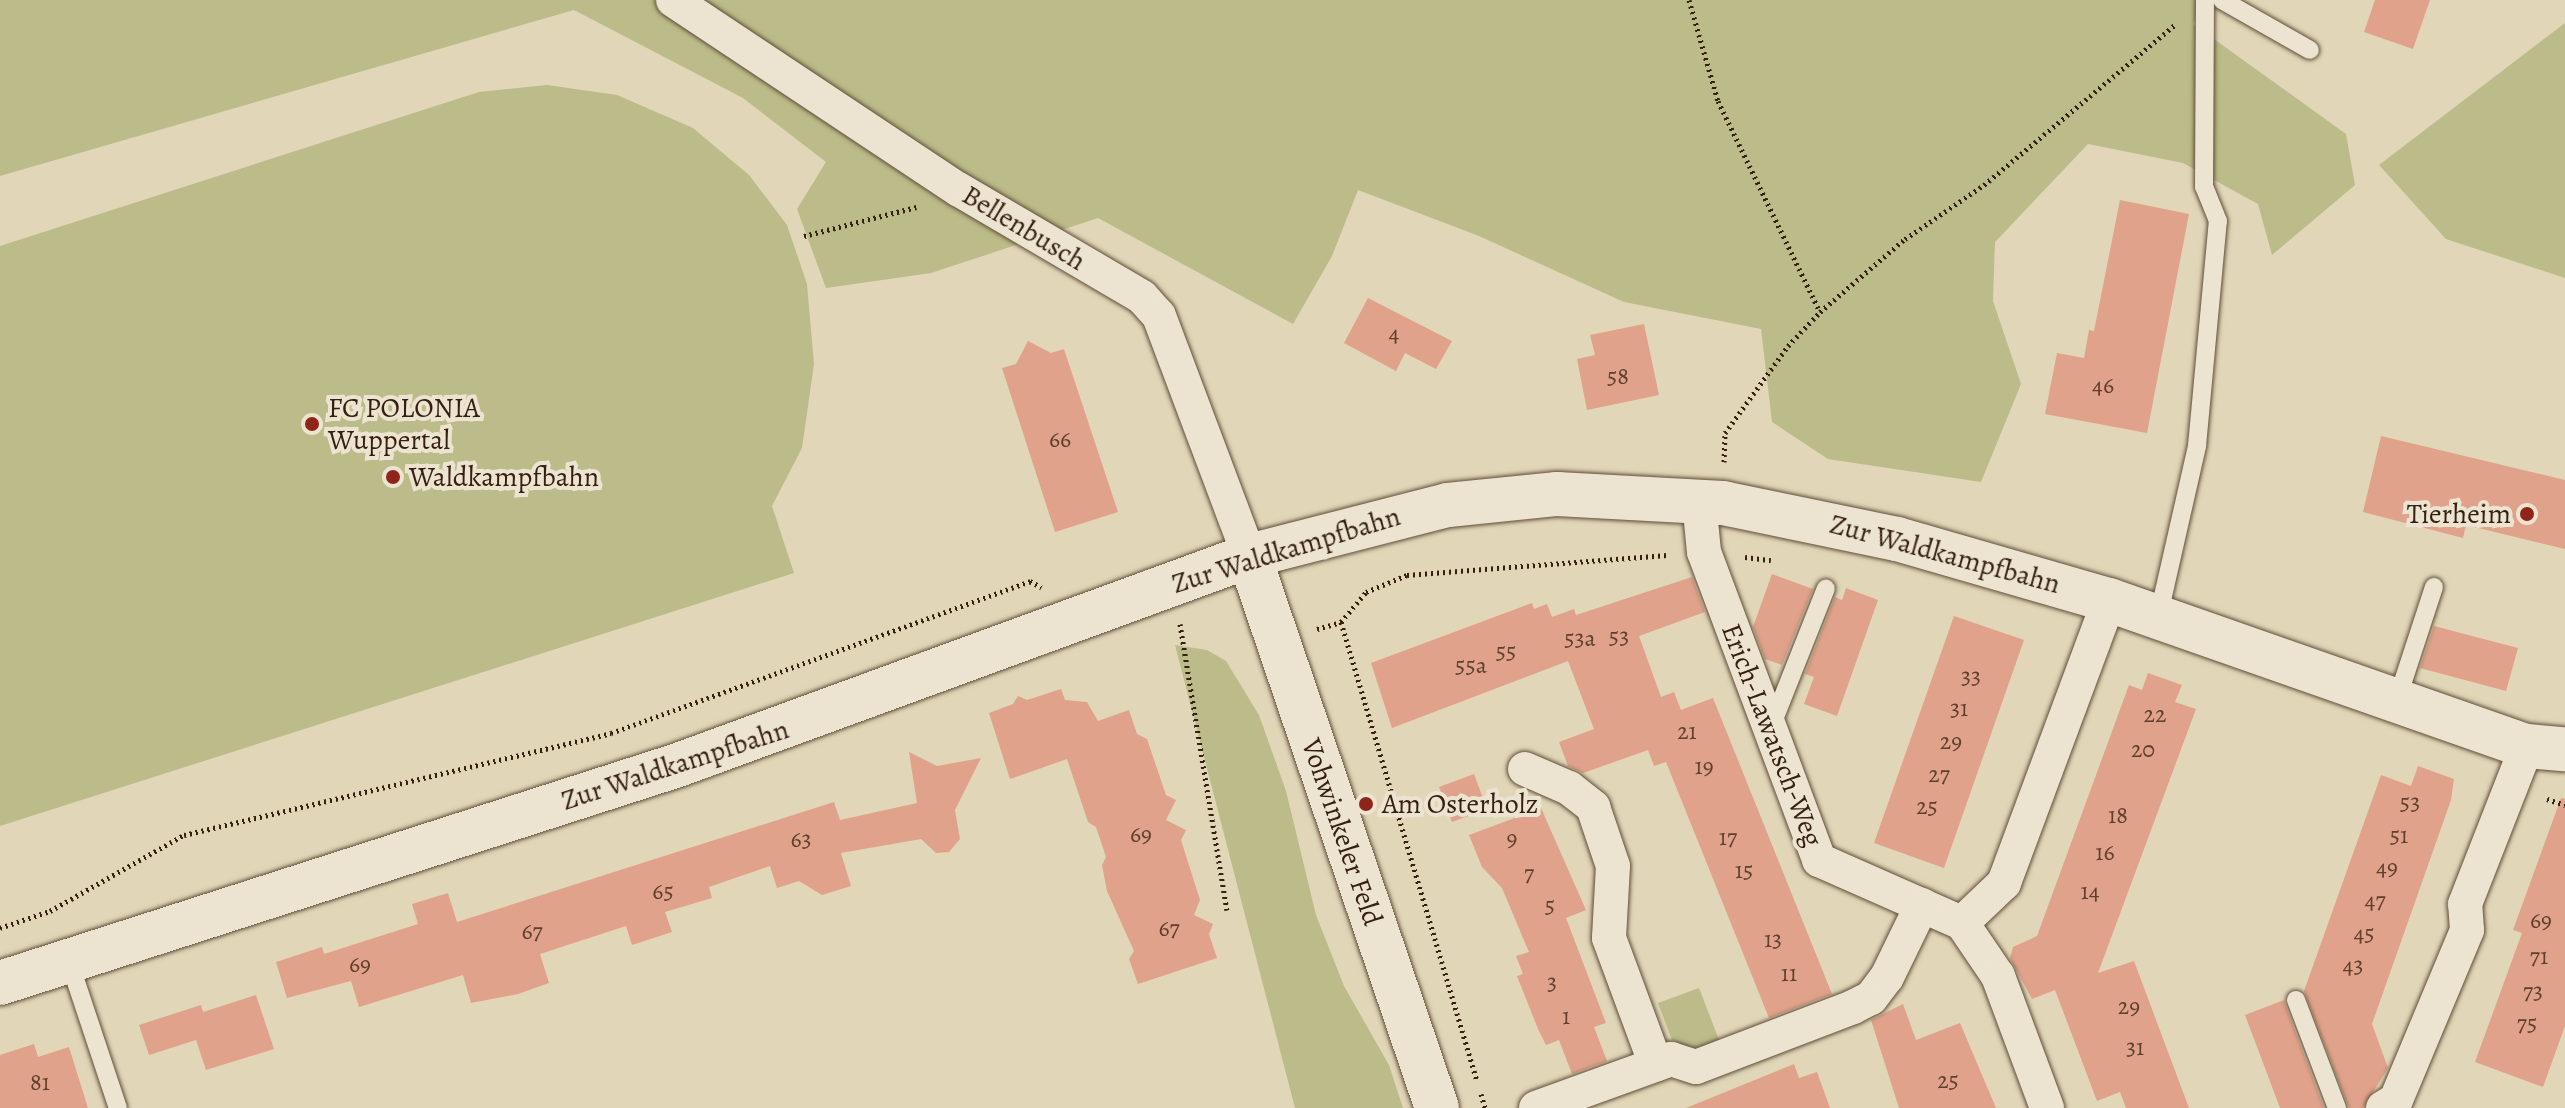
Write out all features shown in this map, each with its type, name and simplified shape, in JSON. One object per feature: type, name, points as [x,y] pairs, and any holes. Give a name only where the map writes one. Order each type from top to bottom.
[{"type":"main road","name":"Zur Waldkampfbahn","points":[[0,983],[722,750],[1087,613],[1249,556],[1448,505],[1557,494],[1711,502],[1897,539],[2109,600],[2397,700],[2546,747],[2565,774]]},
{"type":"main road","name":"Vohwinkeler Feld","points":[[1249,556],[1437,1108]]},
{"type":"street","name":"Bellenbusch","points":[[673,0],[958,189],[1142,297],[1159,316],[1249,556]]},
{"type":"street","name":"Erich-Lawatsch-Weg","points":[[1711,502],[1704,552],[1819,860],[1962,923]]},
{"type":"street","points":[[2047,1108],[1998,976],[1962,923],[2004,883],[2109,600]]},
{"type":"street","points":[[2383,1108],[2396,1100],[2467,930],[2465,904],[2512,787],[2546,747]]},
{"type":"street","points":[[1525,769],[1569,788],[1593,807],[1613,866],[1609,938],[1656,1065]]},
{"type":"street","points":[[1536,1108],[1671,1059],[1696,1067],[1871,998],[1887,977],[1922,905]]},
{"type":"lane","points":[[2158,618],[2197,446],[2218,221],[2204,187],[2205,0]]},
{"type":"lane","points":[[2222,0],[2310,50]]},
{"type":"lane","points":[[2397,700],[2434,587]]},
{"type":"lane","points":[[1770,730],[1826,588]]},
{"type":"lane","points":[[69,961],[118,1108]]},
{"type":"lane","points":[[2296,1000],[2337,1108]]},
{"type":"path","points":[[1689,0],[1718,101],[1820,312]]},
{"type":"path","points":[[1711,502],[1725,433],[1788,346],[1820,312],[1905,239],[1984,185],[2187,11]]},
{"type":"path","points":[[804,236],[910,209],[958,189]]},
{"type":"path","points":[[1277,641],[1341,622],[1366,592],[1407,575],[1704,552],[1783,562]]},
{"type":"path","points":[[0,928],[50,911],[184,835],[611,733],[1030,581],[1087,613]]},
{"type":"path","points":[[1169,585],[1227,910]]},
{"type":"path","points":[[1341,622],[1485,1108]]},
{"type":"path","points":[[2512,787],[2565,805]]},
{"type":"green space","points":[[0,0],[2203,0],[2193,24],[2346,134],[2355,185],[2272,255],[2258,204],[2183,163],[2088,144],[1995,242],[1993,301],[2021,384],[1981,482],[1828,459],[1772,422],[1761,329],[1624,302],[1479,236],[1358,190],[1332,256],[1293,324],[1098,218],[931,273],[826,288],[797,209],[826,162],[743,98],[574,10],[0,176]]},
{"type":"green space","points":[[2565,23],[2565,278],[2446,239],[2379,165]]},
{"type":"green space","name":"Waldkampfbahn","points":[[547,85],[617,95],[693,128],[749,175],[787,225],[807,284],[814,364],[802,448],[772,506],[794,573],[0,826],[0,246],[479,92]]},
{"type":"green space","points":[[1175,645],[1207,650],[1226,661],[1259,715],[1286,791],[1316,915],[1344,986],[1389,1065],[1403,1108],[1295,1108]]},
{"type":"green space","points":[[1699,988],[1721,1045],[1700,1054],[1672,1040],[1658,1003]]},
{"type":"building","points":[[2375,0],[2430,0],[2413,49],[2364,32]]},
{"type":"building","points":[[2120,200],[2189,214],[2147,433],[2045,414],[2057,353],[2084,358],[2089,330],[2094,331]]},
{"type":"building","points":[[1368,298],[1452,341],[1436,369],[1405,353],[1396,371],[1344,343]]},
{"type":"building","points":[[1644,324],[1659,395],[1587,410],[1577,359],[1595,355],[1590,335]]},
{"type":"building","points":[[1028,341],[1051,353],[1064,349],[1118,512],[1055,532],[1002,368],[1016,364]]},
{"type":"building","points":[[2381,436],[2565,480],[2565,549],[2466,525],[2463,538],[2363,512]]},
{"type":"building","points":[[1772,574],[1813,589],[1782,665],[1765,659],[1753,627]]},
{"type":"building","points":[[1692,577],[1705,612],[1639,636],[1661,697],[1674,692],[1681,710],[1713,698],[1832,994],[1769,1018],[1666,762],[1654,766],[1648,750],[1583,773],[1568,766],[1559,742],[1594,729],[1568,661],[1392,728],[1371,663],[1532,603],[1534,609],[1547,604],[1552,617],[1574,609],[1576,615]]},
{"type":"building","points":[[1846,588],[1878,600],[1837,716],[1804,704],[1814,677],[1805,674],[1835,597],[1842,600]]},
{"type":"building","points":[[1954,616],[2024,640],[1944,868],[1874,843]]},
{"type":"building","points":[[2434,626],[2518,648],[2506,691],[2420,668]]},
{"type":"building","points":[[2148,673],[2182,685],[2175,702],[2196,709],[2098,973],[2134,961],[2189,1108],[2126,1108],[2120,1092],[2097,1101],[2055,990],[2032,999],[2010,958],[2013,947],[2037,936],[2129,685],[2142,690]]},
{"type":"building","points":[[1061,689],[1065,700],[1087,702],[1098,721],[1129,710],[1137,734],[1147,739],[1166,795],[1176,800],[1166,820],[1186,830],[1181,840],[1200,900],[1194,915],[1213,924],[1209,934],[1217,958],[1138,984],[1129,959],[1134,951],[1107,891],[1102,865],[1106,857],[1096,827],[1088,822],[1067,759],[1010,779],[989,713],[1013,704],[1018,696],[1027,700]]},
{"type":"building","points":[[909,752],[937,766],[981,758],[955,810],[960,839],[949,852],[936,853],[921,839],[841,853],[851,886],[822,895],[799,881],[777,888],[770,866],[709,887],[712,898],[665,912],[672,932],[632,945],[626,926],[540,954],[549,983],[518,994],[471,1003],[463,975],[359,1007],[351,981],[287,998],[276,962],[322,947],[324,954],[418,924],[412,904],[448,893],[457,922],[834,802],[840,820],[917,803]]},
{"type":"building","points":[[2418,766],[2454,779],[2451,800],[2372,1024],[2388,1068],[2363,1108],[2349,1108],[2304,991],[2381,775],[2411,786]]},
{"type":"building","points":[[1474,774],[1487,809],[1452,822],[1439,787]]},
{"type":"building","points":[[2561,798],[2565,799],[2565,1026],[2543,1087],[2475,1062],[2522,933],[2513,930]]},
{"type":"building","points":[[1541,808],[1586,910],[1566,918],[1606,1023],[1594,1027],[1607,1061],[1572,1074],[1559,1040],[1546,1045],[1538,1029],[1517,976],[1523,974],[1516,956],[1529,952],[1502,888],[1482,867],[1469,835]]},
{"type":"building","points":[[256,995],[274,1049],[206,1070],[196,1040],[149,1055],[139,1025],[201,1005],[203,1012]]},
{"type":"building","points":[[2284,1000],[2324,1108],[2280,1108],[2245,1015]]},
{"type":"building","points":[[1903,1004],[1916,1040],[1960,1023],[1996,1108],[1899,1108],[1871,1020]]},
{"type":"building","points":[[34,1044],[38,1057],[69,1047],[88,1108],[0,1108],[0,1055]]},
{"type":"building","points":[[1794,1064],[1799,1078],[1817,1072],[1830,1108],[1686,1108]]},
{"type":"place","name":"FC POLONIA Wuppertal","points":[[312,424]]},
{"type":"place","name":"Waldkampfbahn","points":[[393,477]]},
{"type":"place","name":"Tierheim","points":[[2527,514]]},
{"type":"place","name":"Am Osterholz","points":[[1366,804]]}]
